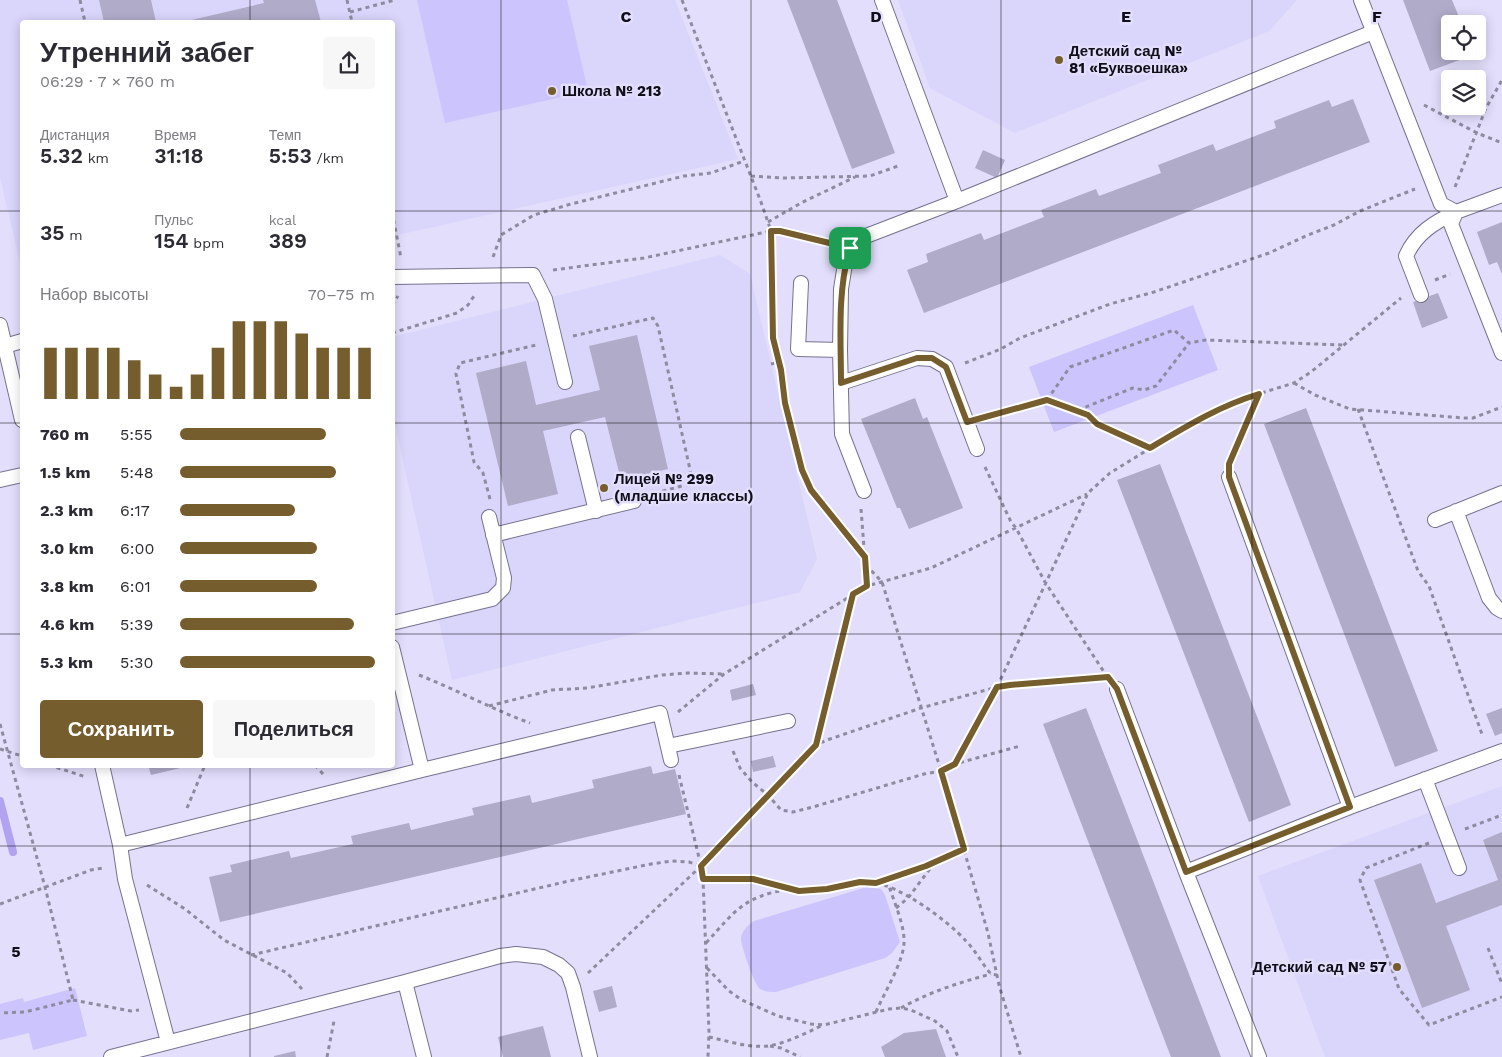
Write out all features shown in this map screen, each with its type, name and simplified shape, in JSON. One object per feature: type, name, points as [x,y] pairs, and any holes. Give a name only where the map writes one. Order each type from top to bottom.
[{"type":"lane","points":[[882,0],[957,201]]},
{"type":"lane","points":[[1361,0],[1441,204],[1456,212]]},
{"type":"lane","points":[[864,491],[842,434],[840,350],[842,289],[845,264],[850,248],[866,236],[1374,32]]},
{"type":"lane","points":[[1421,295],[1406,256],[1412,243],[1438,221],[1456,212],[1502,195]]},
{"type":"lane","points":[[1456,212],[1451,224],[1502,353]]},
{"type":"lane","points":[[398,277],[533,275],[545,299],[565,382]]},
{"type":"lane","points":[[800,283],[798,349],[840,350]]},
{"type":"lane","points":[[0,325],[20,411]]},
{"type":"lane","points":[[5,346],[20,342]]},
{"type":"lane","points":[[841,383],[917,358],[932,358],[946,367],[977,449]]},
{"type":"lane","points":[[578,437],[596,510]]},
{"type":"lane","points":[[0,480],[20,475]]},
{"type":"lane","points":[[1229,477],[1350,807]]},
{"type":"lane","points":[[1435,520],[1502,493]]},
{"type":"lane","points":[[493,535],[634,501]]},
{"type":"lane","points":[[1456,511],[1489,598],[1502,611]]},
{"type":"lane","points":[[395,622],[492,600],[502,588],[504,578],[489,517]]},
{"type":"lane","points":[[395,659],[422,770]]},
{"type":"lane","points":[[1117,689],[1186,872],[1259,1057]]},
{"type":"lane","points":[[120,845],[660,713],[670,753],[726,734],[788,720]]},
{"type":"lane","points":[[1186,872],[1350,807],[1496,753]]},
{"type":"lane","points":[[103,768],[120,845],[125,879],[168,1042]]},
{"type":"lane","points":[[1425,780],[1459,868]]},
{"type":"lane","points":[[111,1057],[322,1004],[500,956],[516,954],[543,957],[559,965],[568,973],[590,1057]]},
{"type":"lane","points":[[405,982],[424,1057]]},
{"type":"path","points":[[80,0],[85,20]]},
{"type":"path","points":[[347,0],[352,20]]},
{"type":"path","points":[[350,12],[395,0]]},
{"type":"path","points":[[682,0],[771,231],[773,338],[781,370],[785,403],[802,470],[811,490],[865,557]]},
{"type":"path","points":[[1454,190],[1486,108],[1502,80]]},
{"type":"path","points":[[1417,103],[1477,133],[1502,143]]},
{"type":"path","points":[[395,332],[457,313],[468,306],[487,276],[501,235],[534,215],[570,204],[684,176],[711,173],[744,161]]},
{"type":"path","points":[[751,176],[785,178],[870,176],[898,166]]},
{"type":"path","points":[[768,222],[801,203],[858,176]]},
{"type":"path","points":[[946,367],[975,360],[1001,349],[1020,338],[1110,304],[1154,292],[1269,253],[1334,225],[1360,211],[1432,183]]},
{"type":"path","points":[[395,224],[398,235],[398,277]]},
{"type":"path","points":[[533,275],[644,258],[771,231],[780,231],[850,248]]},
{"type":"path","points":[[395,300],[398,296]]},
{"type":"path","points":[[660,713],[678,713],[724,674],[867,586],[931,568],[1016,528],[1088,493],[1110,473],[1216,410],[1294,383],[1324,363],[1398,300]]},
{"type":"path","points":[[489,517],[491,502],[483,473],[474,462],[456,374],[460,363],[653,318],[658,326],[693,483],[641,497],[634,501]]},
{"type":"path","points":[[1047,400],[1070,367],[1174,330],[1189,343]]},
{"type":"path","points":[[1077,410],[1133,388],[1144,390],[1156,386],[1189,343],[1206,340],[1344,345]]},
{"type":"path","points":[[1294,383],[1336,404],[1358,410],[1473,418],[1502,407]]},
{"type":"path","points":[[1229,477],[1229,464],[1259,394]]},
{"type":"path","points":[[967,422],[1047,400],[1088,415],[1097,424],[1150,448]]},
{"type":"path","points":[[1358,410],[1418,572],[1429,586],[1496,753]]},
{"type":"path","points":[[573,987],[701,866],[816,745],[830,738],[921,708],[997,687],[1108,677],[1045,582],[1011,522],[977,449]]},
{"type":"path","points":[[864,491],[861,510],[867,586]]},
{"type":"path","points":[[955,764],[997,687],[1088,493]]},
{"type":"path","points":[[866,565],[882,582],[964,849],[1021,1057]]},
{"type":"path","points":[[816,745],[853,594]]},
{"type":"path","points":[[397,667],[533,724]]},
{"type":"path","points":[[489,706],[552,690],[587,688],[679,674],[724,674]]},
{"type":"path","points":[[0,724],[45,887],[73,1000]]},
{"type":"path","points":[[726,734],[740,768],[752,782],[768,795],[781,810],[793,812],[924,774],[941,771],[955,764],[1020,746]]},
{"type":"path","points":[[0,749],[20,755]]},
{"type":"path","points":[[670,753],[677,766],[703,879],[709,1037],[708,1057]]},
{"type":"path","points":[[58,768],[106,784]]},
{"type":"path","points":[[178,831],[203,768]]},
{"type":"path","points":[[1502,815],[1366,868],[1360,880],[1399,990],[1428,1025],[1502,996]]},
{"type":"path","points":[[876,883],[935,862],[964,849]]},
{"type":"path","points":[[251,955],[569,881],[651,864],[672,861],[689,862],[701,866]]},
{"type":"path","points":[[896,908],[908,898],[935,862]]},
{"type":"path","points":[[0,904],[91,870],[122,864]]},
{"type":"path","points":[[125,879],[142,882],[184,909],[224,940],[288,973],[322,1004],[334,1021],[327,1057]]},
{"type":"path","points":[[703,879],[753,879],[799,891],[860,882],[888,886],[948,923],[975,951],[981,962],[992,974]]},
{"type":"path","points":[[876,1012],[904,949],[903,932],[888,886]]},
{"type":"path","points":[[706,943],[737,908],[761,895],[790,889]]},
{"type":"path","points":[[1488,948],[1502,984]]},
{"type":"path","points":[[707,968],[728,991],[742,1000],[778,1016],[811,1024],[824,1025]]},
{"type":"path","points":[[901,1008],[911,1002],[958,984],[992,974],[997,975]]},
{"type":"path","points":[[0,1013],[25,1012],[73,1000],[130,1011],[158,1007]]},
{"type":"path","points":[[767,1046],[798,1037],[824,1025],[901,1008],[911,1010],[935,1021],[946,1031],[958,1057]]},
{"type":"path","points":[[709,1037],[740,1044],[781,1048],[800,1057]]},
{"type":"shaded area","name":"Школа № 213","points":[[0,0],[675,0],[738,159],[395,236],[395,20],[20,20],[20,262],[0,177]]},
{"type":"shaded area","points":[[417,0],[567,0],[588,91],[445,123]]},
{"type":"shaded area","name":"Детский сад № 81 «Буквоешка»","points":[[898,0],[1297,0],[1269,31],[1015,133],[930,88]]},
{"type":"shaded area","name":"Лицей № 299 (младшие классы)","points":[[720,255],[750,274],[817,559],[800,592],[452,680],[395,425],[395,336]]},
{"type":"shaded area","points":[[1193,305],[1218,370],[1054,432],[1029,367]]},
{"type":"shaded area","name":"Детский сад № 57","points":[[1502,786],[1502,1057],[1325,1057],[1258,876]]},
{"type":"shaded area","points":[[867,887],[881,889],[885,895],[900,942],[892,953],[885,958],[776,992],[766,991],[757,986],[741,941],[742,934],[748,926],[754,921]]},
{"type":"shaded area","points":[[75,988],[87,1036],[33,1050],[29,1033],[0,1040],[0,1004],[23,998],[24,1002]]},
{"type":"building","points":[[99,0],[151,0],[156,20],[104,20]]},
{"type":"building","points":[[263,0],[315,0],[320,20],[192,20],[264,3]]},
{"type":"building","points":[[787,0],[837,0],[895,153],[852,169]]},
{"type":"building","points":[[1403,0],[1452,0],[1458,15],[1441,15],[1441,60],[1460,60],[1430,71]]},
{"type":"building","points":[[1353,99],[1370,142],[924,313],[907,270],[928,262],[926,254],[981,233],[984,240],[1044,217],[1041,210],[1096,189],[1099,196],[1161,173],[1158,165],[1213,144],[1216,151],[1276,128],[1274,121],[1329,100],[1332,107]]},
{"type":"building","points":[[983,150],[1005,160],[997,178],[975,168]]},
{"type":"building","points":[[1502,222],[1502,274],[1497,262],[1489,265],[1477,232]]},
{"type":"building","points":[[1438,293],[1448,318],[1422,328],[1413,302]]},
{"type":"building","points":[[637,335],[668,469],[621,480],[605,417],[543,431],[558,494],[508,506],[476,373],[526,361],[536,405],[600,390],[589,346]]},
{"type":"building","points":[[915,398],[923,419],[927,417],[963,508],[909,529],[900,508],[897,508],[861,419]]},
{"type":"building","points":[[1306,408],[1438,751],[1395,767],[1264,424]]},
{"type":"building","points":[[1160,464],[1291,805],[1249,822],[1117,480]]},
{"type":"building","points":[[753,684],[756,695],[732,701],[730,690]]},
{"type":"building","points":[[1086,708],[1221,1057],[1171,1057],[1043,724]]},
{"type":"building","points":[[1502,708],[1502,733],[1495,736],[1486,714]]},
{"type":"building","points":[[773,756],[776,767],[753,772],[751,761]]},
{"type":"building","points":[[651,766],[653,774],[675,769],[686,814],[220,922],[209,877],[232,872],[230,865],[289,851],[291,858],[353,844],[351,836],[409,823],[411,830],[474,815],[472,808],[530,795],[532,803],[594,788],[592,780]]},
{"type":"building","points":[[149,768],[181,768],[151,775]]},
{"type":"building","points":[[1502,832],[1502,905],[1446,926],[1470,990],[1422,1008],[1374,880],[1421,863],[1436,903],[1498,880],[1483,840]]},
{"type":"building","points":[[612,986],[617,1007],[599,1012],[593,991]]},
{"type":"building","points":[[543,1026],[551,1057],[503,1057],[498,1037]]},
{"type":"building","points":[[936,1029],[946,1057],[885,1057],[881,1047],[904,1033]]},
{"type":"building","points":[[295,1051],[296,1057],[274,1057],[274,1056]]},
{"type":"waterway","points":[[0,801],[13,852]]},
{"type":"place","name":"Детский сад № 81 «Буквоешка»","points":[[1059,60]]},
{"type":"place","name":"Школа № 213","points":[[552,91]]},
{"type":"place","name":"Лицей № 299 (младшие классы)","points":[[604,488]]},
{"type":"place","name":"Детский сад № 57","points":[[1397,967]]},
{"type":"route","points":[[771,231],[780,231],[850,248],[845,264],[842,289],[841,383],[917,358],[932,358],[946,367],[967,422],[1047,400],[1088,415],[1097,424],[1150,448],[1216,410],[1259,394],[1229,464],[1229,477],[1350,807],[1186,872],[1117,689],[1108,677],[1010,685],[997,687],[955,764],[941,771],[964,849],[926,866],[876,883],[860,882],[827,889],[799,891],[753,879],[703,879],[701,866],[816,745],[853,594],[867,586],[865,557],[811,490],[802,470],[785,403],[781,370],[773,338],[771,231]]}]
